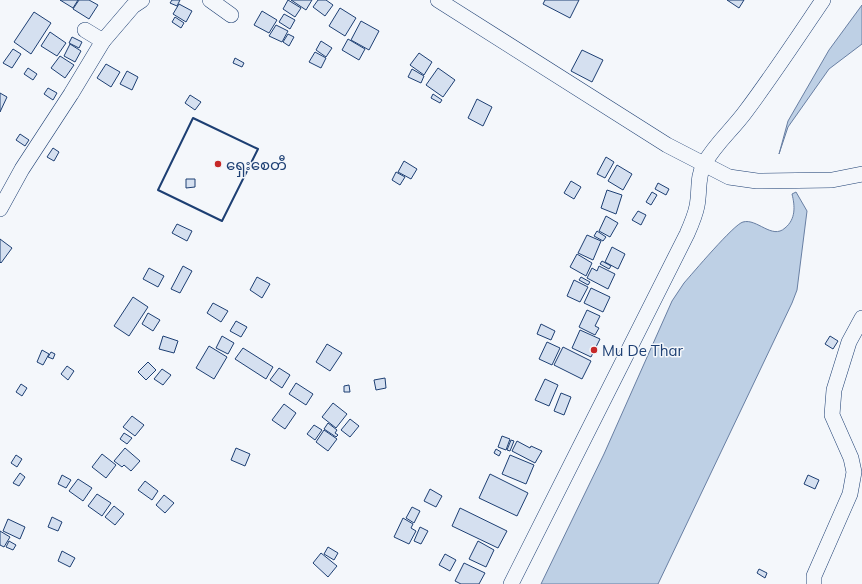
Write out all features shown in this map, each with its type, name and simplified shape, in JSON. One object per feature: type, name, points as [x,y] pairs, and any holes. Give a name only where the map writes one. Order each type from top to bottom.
[{"type":"street","points":[[0,209],[22,169],[71,94],[103,41],[133,6],[142,0]]},
{"type":"street","points":[[210,0],[231,15]]},
{"type":"street","points":[[438,0],[647,133],[704,165],[729,177],[757,181],[832,180],[862,174]]},
{"type":"street","points":[[510,584],[687,234],[694,218],[697,204],[699,178],[704,165],[711,153],[745,113],[823,0]]},
{"type":"street","points":[[85,30],[103,41]]},
{"type":"street","points":[[814,584],[814,576],[850,494],[854,472],[851,458],[832,415],[834,390],[849,342],[862,318]]},
{"type":"water","points":[[862,5],[862,44],[829,69],[788,127],[779,154],[788,121],[829,50]]},
{"type":"water","points":[[796,192],[807,211],[797,290],[658,584],[541,584],[604,454],[672,301],[695,270],[722,240],[738,225],[743,222],[754,223],[775,232],[785,228],[793,216],[794,203],[792,194]]},
{"type":"building","points":[[60,0],[78,0],[73,8]]},
{"type":"building","points":[[79,0],[89,0],[98,5],[89,19],[73,9]]},
{"type":"building","points":[[172,0],[180,0],[177,6],[170,3]]},
{"type":"building","points":[[288,0],[301,8],[295,17],[283,9]]},
{"type":"building","points":[[291,0],[312,0],[306,10]]},
{"type":"building","points":[[318,0],[326,0],[333,5],[325,16],[313,7]]},
{"type":"building","points":[[545,0],[579,0],[570,18],[543,4]]},
{"type":"building","points":[[727,0],[744,0],[739,8]]},
{"type":"building","points":[[179,4],[192,11],[186,22],[173,14]]},
{"type":"building","points":[[340,8],[356,18],[345,36],[329,26]]},
{"type":"building","points":[[262,11],[277,20],[269,33],[254,25]]},
{"type":"building","points":[[34,12],[51,23],[31,54],[14,42]]},
{"type":"building","points":[[284,14],[295,20],[290,29],[279,22]]},
{"type":"building","points":[[175,17],[184,23],[181,28],[172,22]]},
{"type":"building","points":[[361,21],[379,31],[369,50],[351,40]]},
{"type":"building","points":[[276,25],[288,31],[282,42],[269,36]]},
{"type":"building","points":[[50,32],[66,43],[57,56],[41,46]]},
{"type":"building","points":[[288,34],[294,37],[289,46],[283,42]]},
{"type":"building","points":[[72,37],[82,42],[79,48],[69,43]]},
{"type":"building","points":[[348,39],[365,49],[359,60],[342,50]]},
{"type":"building","points":[[321,41],[332,48],[326,57],[316,50]]},
{"type":"building","points":[[70,44],[81,51],[75,62],[64,56]]},
{"type":"building","points":[[13,49],[21,54],[12,68],[3,63]]},
{"type":"building","points":[[582,50],[603,60],[592,82],[571,71]]},
{"type":"building","points":[[315,52],[326,58],[321,68],[309,62]]},
{"type":"building","points":[[419,53],[432,62],[424,75],[410,65]]},
{"type":"building","points":[[60,56],[74,65],[65,78],[51,68]]},
{"type":"building","points":[[235,58],[244,63],[242,67],[233,63]]},
{"type":"building","points":[[106,64],[120,72],[111,87],[97,78]]},
{"type":"building","points":[[28,68],[37,74],[33,80],[24,74]]},
{"type":"building","points":[[438,68],[455,80],[443,97],[426,85]]},
{"type":"building","points":[[412,69],[424,76],[421,83],[408,77]]},
{"type":"building","points":[[127,71],[138,77],[132,90],[120,84]]},
{"type":"building","points":[[48,88],[57,93],[53,100],[44,94]]},
{"type":"building","points":[[0,93],[7,97],[0,112]]},
{"type":"building","points":[[433,94],[442,100],[440,103],[431,98]]},
{"type":"building","points":[[190,95],[201,102],[195,110],[185,103]]},
{"type":"building","points":[[477,99],[492,107],[483,126],[468,118]]},
{"type":"building","points":[[20,134],[29,140],[25,146],[16,140]]},
{"type":"building","points":[[53,148],[59,152],[54,161],[47,157]]},
{"type":"building","points":[[606,157],[614,162],[605,178],[597,174]]},
{"type":"building","points":[[404,161],[417,169],[411,179],[398,172]]},
{"type":"building","points":[[617,165],[632,174],[623,190],[608,181]]},
{"type":"building","points":[[396,172],[405,177],[400,185],[392,180]]},
{"type":"building","points":[[186,179],[195,179],[195,187],[186,188]]},
{"type":"building","points":[[571,181],[581,187],[574,199],[564,193]]},
{"type":"building","points":[[658,183],[669,189],[666,195],[655,189]]},
{"type":"building","points":[[607,190],[622,195],[616,214],[601,208]]},
{"type":"building","points":[[652,192],[657,195],[651,205],[646,202]]},
{"type":"building","points":[[638,211],[646,215],[641,225],[632,220]]},
{"type":"building","points":[[606,216],[618,223],[610,237],[599,231]]},
{"type":"building","points":[[177,224],[192,231],[187,241],[172,233]]},
{"type":"building","points":[[597,231],[606,237],[603,241],[594,236]]},
{"type":"building","points":[[587,235],[601,241],[593,260],[578,253]]},
{"type":"building","points":[[0,239],[12,248],[1,263],[0,262]]},
{"type":"building","points":[[612,247],[625,254],[618,269],[605,262]]},
{"type":"building","points":[[577,254],[592,263],[586,276],[570,267]]},
{"type":"building","points":[[602,261],[611,266],[609,269],[600,264]]},
{"type":"building","points":[[183,266],[192,271],[180,293],[171,289]]},
{"type":"building","points":[[599,266],[615,274],[608,289],[587,278],[592,268],[597,271]]},
{"type":"building","points":[[149,268],[164,276],[158,287],[143,279]]},
{"type":"building","points":[[257,277],[270,284],[262,298],[250,290]]},
{"type":"building","points":[[581,277],[590,282],[588,285],[579,280]]},
{"type":"building","points":[[574,280],[588,287],[580,302],[567,296]]},
{"type":"building","points":[[591,288],[610,297],[603,312],[584,303]]},
{"type":"building","points":[[133,297],[148,307],[129,336],[114,326]]},
{"type":"building","points":[[213,303],[228,311],[221,322],[207,313]]},
{"type":"building","points":[[587,310],[600,316],[595,326],[599,328],[595,335],[579,327]]},
{"type":"building","points":[[148,313],[160,320],[153,331],[142,324]]},
{"type":"building","points":[[236,321],[247,327],[241,337],[230,331]]},
{"type":"building","points":[[541,324],[555,331],[551,340],[537,334]]},
{"type":"building","points":[[580,330],[600,339],[591,357],[572,348]]},
{"type":"building","points":[[163,336],[178,341],[174,353],[159,349]]},
{"type":"building","points":[[222,336],[234,343],[228,354],[216,348]]},
{"type":"building","points":[[830,336],[838,341],[833,349],[825,344]]},
{"type":"building","points":[[547,342],[560,348],[552,365],[539,359]]},
{"type":"building","points":[[327,344],[342,353],[330,371],[316,362]]},
{"type":"building","points":[[209,346],[227,357],[214,379],[196,368]]},
{"type":"building","points":[[563,347],[591,361],[582,379],[554,365]]},
{"type":"building","points":[[243,348],[273,367],[266,379],[235,359]]},
{"type":"building","points":[[42,350],[49,354],[43,365],[37,362]]},
{"type":"building","points":[[51,352],[55,354],[53,359],[48,357]]},
{"type":"building","points":[[148,362],[156,370],[146,380],[138,372]]},
{"type":"building","points":[[67,366],[74,371],[68,380],[61,374]]},
{"type":"building","points":[[279,368],[290,375],[282,388],[270,380]]},
{"type":"building","points":[[162,369],[171,375],[163,385],[154,379]]},
{"type":"building","points":[[385,378],[386,388],[376,390],[374,380]]},
{"type":"building","points":[[545,379],[558,385],[549,406],[535,400]]},
{"type":"building","points":[[296,383],[313,394],[306,405],[289,394]]},
{"type":"building","points":[[21,384],[27,388],[22,396],[16,392]]},
{"type":"building","points":[[349,385],[350,392],[344,392],[344,386]]},
{"type":"building","points":[[561,393],[571,397],[564,415],[554,411]]},
{"type":"building","points":[[333,403],[347,414],[336,428],[322,417]]},
{"type":"building","points":[[284,404],[296,413],[285,429],[272,420]]},
{"type":"building","points":[[132,416],[144,425],[135,436],[123,427]]},
{"type":"building","points":[[350,419],[359,426],[350,437],[341,430]]},
{"type":"building","points":[[328,423],[337,430],[335,433],[338,435],[336,437],[324,429]]},
{"type":"building","points":[[314,425],[322,430],[315,440],[307,434]]},
{"type":"building","points":[[324,430],[337,439],[328,451],[316,442]]},
{"type":"building","points":[[124,433],[132,438],[127,444],[120,439]]},
{"type":"building","points":[[502,436],[510,439],[506,450],[498,447]]},
{"type":"building","points":[[511,440],[514,441],[510,451],[507,450]]},
{"type":"building","points":[[517,441],[530,448],[531,446],[542,451],[535,463],[512,451]]},
{"type":"building","points":[[125,448],[140,461],[131,471],[124,465],[122,467],[114,461]]},
{"type":"building","points":[[236,448],[250,454],[245,466],[231,460]]},
{"type":"building","points":[[496,449],[501,452],[499,456],[494,453]]},
{"type":"building","points":[[102,454],[116,465],[106,478],[92,467]]},
{"type":"building","points":[[16,455],[22,459],[17,467],[11,463]]},
{"type":"building","points":[[510,455],[534,465],[526,484],[502,474]]},
{"type":"building","points":[[20,473],[25,477],[19,486],[13,483]]},
{"type":"building","points":[[490,474],[528,493],[517,516],[479,498]]},
{"type":"building","points":[[62,475],[71,480],[66,488],[58,484]]},
{"type":"building","points":[[808,475],[819,480],[815,489],[804,484]]},
{"type":"building","points":[[78,479],[92,488],[83,501],[69,491]]},
{"type":"building","points":[[145,481],[158,491],[152,500],[138,490]]},
{"type":"building","points":[[430,489],[442,496],[436,507],[424,501]]},
{"type":"building","points":[[97,494],[111,503],[102,516],[88,506]]},
{"type":"building","points":[[164,495],[174,503],[165,513],[156,505]]},
{"type":"building","points":[[114,506],[124,514],[115,525],[105,517]]},
{"type":"building","points":[[412,507],[420,511],[414,523],[406,518]]},
{"type":"building","points":[[460,508],[507,531],[498,548],[452,526]]},
{"type":"building","points":[[52,517],[62,522],[58,531],[48,527]]},
{"type":"building","points":[[403,518],[413,524],[411,528],[416,531],[409,544],[394,537]]},
{"type":"building","points":[[8,519],[25,527],[20,539],[3,531]]},
{"type":"building","points":[[420,527],[428,531],[421,544],[414,541]]},
{"type":"building","points":[[0,531],[10,537],[4,547],[0,545]]},
{"type":"building","points":[[9,541],[16,545],[13,550],[6,547]]},
{"type":"building","points":[[478,541],[494,550],[486,567],[469,559]]},
{"type":"building","points":[[328,547],[338,553],[334,560],[324,554]]},
{"type":"building","points":[[62,551],[75,558],[70,567],[58,561]]},
{"type":"building","points":[[321,553],[337,566],[328,577],[313,563]]},
{"type":"building","points":[[445,554],[456,560],[450,571],[439,565]]},
{"type":"building","points":[[464,563],[485,573],[479,584],[461,584],[455,581]]},
{"type":"building","points":[[759,569],[767,573],[765,578],[757,573]]},
{"type":"wall","points":[[193,118],[258,149],[222,221],[158,190],[193,118]]},
{"type":"place","name":"ရှေးစေတီ","points":[[218,164]]},
{"type":"place","name":"Mu De Thar","points":[[594,350]]}]
